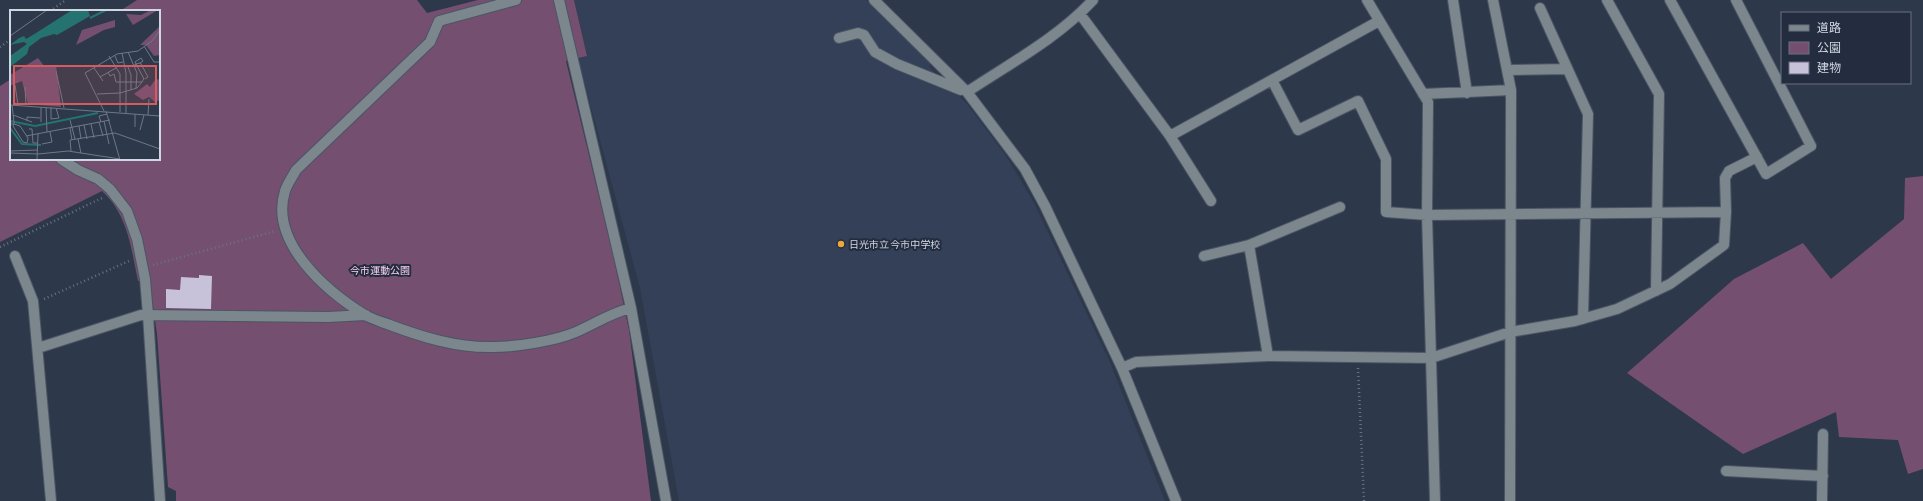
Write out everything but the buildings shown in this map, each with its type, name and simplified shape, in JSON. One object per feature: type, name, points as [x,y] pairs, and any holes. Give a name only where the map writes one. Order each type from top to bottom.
[{"type":"street","points":[[516,0],[439,21],[430,42],[296,170],[285,191],[283,216],[284,228],[303,263],[336,295],[366,315],[424,338],[470,346],[492,347],[517,345],[575,332],[614,312],[631,308]]},
{"type":"street","points":[[559,0],[631,308],[666,501]]},
{"type":"street","points":[[874,0],[967,92],[1025,169],[1045,206],[1122,368],[1176,501]]},
{"type":"street","points":[[967,92],[1044,42],[1080,14],[1093,0]]},
{"type":"street","points":[[1367,0],[1428,102],[1427,216],[1435,501]]},
{"type":"street","points":[[1453,0],[1467,93]]},
{"type":"street","points":[[1493,0],[1511,90],[1510,501]]},
{"type":"street","points":[[1607,0],[1659,94],[1656,291]]},
{"type":"street","points":[[1670,0],[1766,174],[1811,146],[1736,0]]},
{"type":"street","points":[[1540,8],[1588,114],[1582,318]]},
{"type":"street","points":[[1080,14],[1170,136],[1211,201]]},
{"type":"street","points":[[1170,136],[1380,21]]},
{"type":"street","points":[[839,38],[858,33],[864,35],[875,52],[892,61],[967,92]]},
{"type":"street","points":[[1508,70],[1566,68]]},
{"type":"street","points":[[1272,80],[1298,130],[1358,101],[1386,160],[1386,212],[1427,216],[1726,212]]},
{"type":"street","points":[[1423,94],[1511,90]]},
{"type":"street","points":[[1122,368],[1136,362],[1268,356],[1431,358],[1510,332],[1582,318],[1618,309],[1670,284],[1724,244],[1726,212],[1725,178],[1728,171],[1757,157]]},
{"type":"street","points":[[63,160],[78,170],[98,179],[110,189],[127,210],[137,239],[145,279],[160,501]]},
{"type":"street","points":[[1204,256],[1249,245],[1340,207]]},
{"type":"street","points":[[1249,245],[1268,356]]},
{"type":"street","points":[[15,256],[34,304],[51,501]]},
{"type":"street","points":[[38,348],[141,315],[328,317],[366,315]]},
{"type":"street","points":[[1822,501],[1823,434]]},
{"type":"street","points":[[1726,471],[1823,476]]},
{"type":"path","points":[[51,10],[66,0]]},
{"type":"path","points":[[0,47],[10,40]]},
{"type":"path","points":[[0,247],[101,198],[105,199]]},
{"type":"path","points":[[148,266],[284,228]]},
{"type":"path","points":[[34,304],[129,262],[128,255]]},
{"type":"path","points":[[1357,357],[1364,501]]},
{"type":"shaded area","name":"日光市立 今市中学校","points":[[574,0],[866,0],[931,62],[929,67],[967,104],[1004,153],[1033,201],[1109,360],[1165,501],[679,501],[640,288],[578,59],[587,56]]},
{"type":"green space","name":"今市運動公園","points":[[137,0],[417,0],[427,13],[478,0],[574,0],[587,56],[566,61],[613,254],[629,330],[651,501],[176,501],[176,491],[168,487],[157,334],[149,279],[138,281],[130,244],[123,221],[111,200],[102,191],[0,242],[0,86],[10,80],[10,160],[160,160],[160,10],[122,10]]},
{"type":"green space","points":[[1923,176],[1923,469],[1908,474],[1898,440],[1839,437],[1836,412],[1743,454],[1627,373],[1734,279],[1803,243],[1831,279],[1904,219],[1905,178]]},
{"type":"place","name":"日光市立 今市中学校","points":[[841,244]]}]
